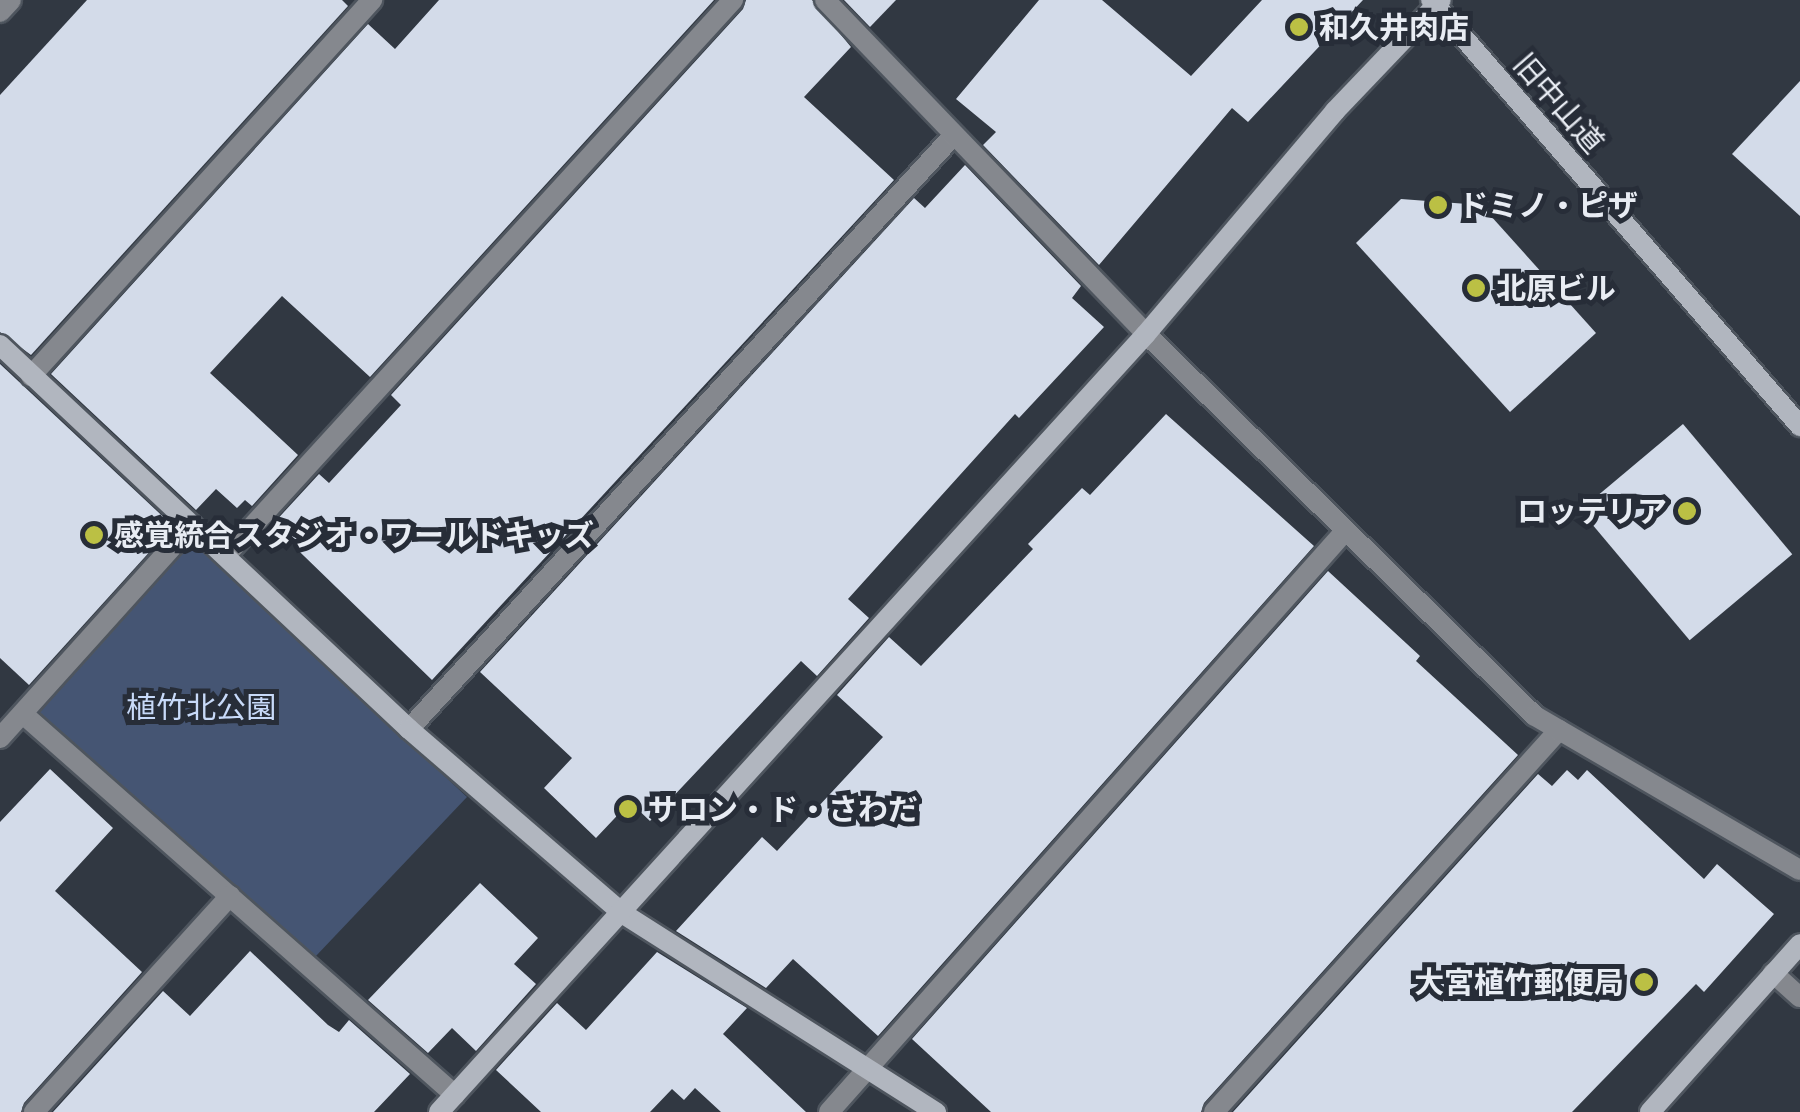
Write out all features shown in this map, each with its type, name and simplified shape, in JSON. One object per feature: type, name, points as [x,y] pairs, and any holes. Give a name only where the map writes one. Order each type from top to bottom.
[{"type":"street","points":[[0,12],[11,0]]},
{"type":"street","points":[[31,376],[372,0]]},
{"type":"street","points":[[226,555],[733,0]]},
{"type":"street","points":[[824,0],[1146,334],[1535,716],[1800,870]]},
{"type":"street","points":[[439,1112],[1146,334],[1335,111],[1436,2]]},
{"type":"street","name":"旧中山道","points":[[1436,2],[1800,426]]},
{"type":"street","points":[[408,729],[953,136]]},
{"type":"street","points":[[0,345],[408,729],[622,914],[936,1112]]},
{"type":"street","points":[[0,738],[192,524]]},
{"type":"street","points":[[829,1112],[1346,530]]},
{"type":"street","points":[[23,714],[455,1095]]},
{"type":"street","points":[[1214,1112],[1560,730]]},
{"type":"street","points":[[34,1112],[230,896]]},
{"type":"street","points":[[1650,1112],[1800,944]]},
{"type":"street","points":[[1773,973],[1800,998]]},
{"type":"green space","name":"植竹北公園","points":[[193,541],[467,797],[315,957],[235,894],[39,713]]},
{"type":"building","points":[[87,0],[342,0],[348,6],[31,355],[0,332],[0,95]]},
{"type":"building","points":[[439,0],[714,0],[370,377],[282,296],[210,373],[298,455],[252,506],[245,500],[237,508],[216,489],[196,510],[51,374],[368,24],[395,49]]},
{"type":"building","points":[[746,0],[812,0],[851,47],[804,97],[894,180],[432,680],[272,525],[319,474],[329,483],[401,405],[391,395],[743,9]]},
{"type":"building","points":[[844,0],[896,0],[870,27]]},
{"type":"building","points":[[1039,0],[1102,0],[1191,76],[1262,0],[1363,0],[1248,122],[1232,108],[1099,265],[983,145],[996,132],[956,99]]},
{"type":"building","points":[[1800,81],[1800,216],[1732,154]]},
{"type":"building","points":[[965,165],[1081,286],[1072,298],[1104,327],[1019,418],[1015,414],[848,599],[869,618],[817,676],[801,661],[650,821],[630,802],[596,838],[544,788],[572,758],[480,672],[914,198],[925,208]]},
{"type":"building","name":"北原ビル","points":[[1401,199],[1481,205],[1596,333],[1510,412],[1356,243]]},
{"type":"building","points":[[0,364],[173,526],[29,685],[0,658]]},
{"type":"building","points":[[1166,414],[1314,546],[878,1036],[793,959],[766,988],[676,931],[762,837],[777,851],[883,737],[837,695],[889,637],[921,666],[1033,549],[1028,544],[1082,488],[1090,495]]},
{"type":"building","points":[[1683,424],[1792,554],[1690,640],[1580,510]]},
{"type":"building","points":[[1328,571],[1420,656],[1416,661],[1518,755],[1204,1103],[1201,1112],[991,1112],[912,1039]]},
{"type":"building","points":[[50,769],[113,828],[55,891],[142,972],[24,1103],[21,1112],[0,1112],[0,822]]},
{"type":"building","points":[[1567,770],[1578,780],[1587,770],[1704,879],[1717,864],[1774,914],[1704,992],[1696,984],[1572,1112],[1233,1112],[1538,774],[1552,786]]},
{"type":"building","points":[[480,883],[538,938],[514,964],[536,984],[476,1051],[452,1028],[428,1053],[368,1000]]},
{"type":"building","points":[[250,951],[328,1025],[339,1032],[349,1020],[410,1074],[374,1112],[53,1112],[163,991],[190,1016]]},
{"type":"building","points":[[657,952],[747,1008],[723,1034],[806,1112],[721,1112],[695,1088],[684,1100],[672,1089],[650,1112],[541,1112],[496,1070],[557,1003],[586,1030]]},
{"type":"place","name":"和久井肉店","points":[[1299,27]]},
{"type":"place","name":"ドミノ・ピザ","points":[[1438,205]]},
{"type":"place","name":"北原ビル","points":[[1476,288]]},
{"type":"place","name":"ロッテリア","points":[[1687,511]]},
{"type":"place","name":"感覚統合スタジオ・ワールドキッズ","points":[[94,535]]},
{"type":"place","name":"サロン・ド・さわだ","points":[[628,809]]},
{"type":"place","name":"大宮植竹郵便局","points":[[1644,982]]}]
